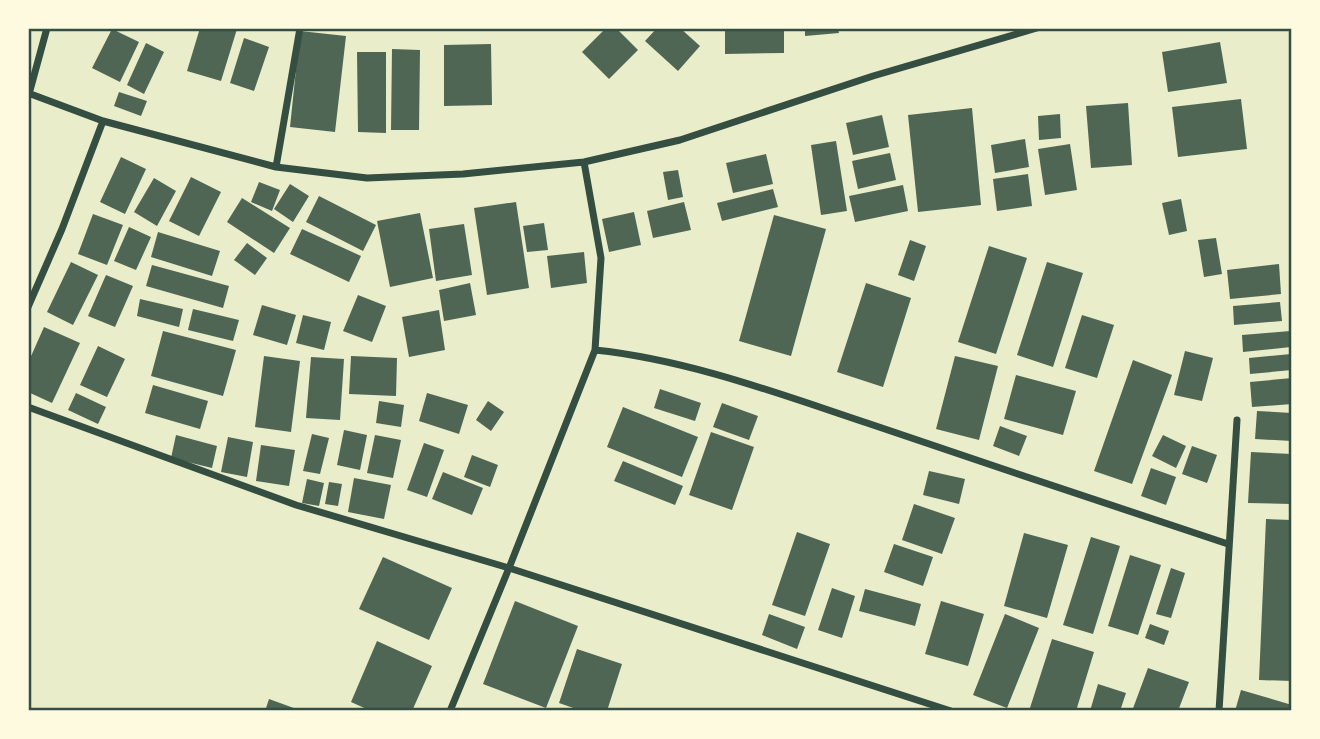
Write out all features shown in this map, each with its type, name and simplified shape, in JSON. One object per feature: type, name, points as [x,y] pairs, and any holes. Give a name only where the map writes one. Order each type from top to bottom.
[{"type":"street","points":[[47,28],[29,94],[103,121],[276,167],[367,178],[463,174],[584,162],[680,139],[873,76],[1037,28]]},
{"type":"street","points":[[276,167],[300,28]]},
{"type":"street","points":[[28,307],[62,229],[103,121]]},
{"type":"street","points":[[450,711],[595,350],[601,258],[584,162]]},
{"type":"street","points":[[595,350],[640,356],[688,368],[813,405],[1228,544]]},
{"type":"street","points":[[28,407],[296,505],[509,568],[951,711]]},
{"type":"street","points":[[1219,711],[1237,420]]},
{"type":"building","points":[[200,28],[237,29],[221,81],[187,71]]},
{"type":"building","points":[[606,28],[616,28],[638,50],[609,79],[582,52]]},
{"type":"building","points":[[657,28],[680,28],[700,46],[678,71],[645,41]]},
{"type":"building","points":[[725,28],[784,28],[784,53],[725,54]]},
{"type":"building","points":[[805,28],[838,28],[839,33],[805,36]]},
{"type":"building","points":[[112,29],[139,42],[120,82],[92,68]]},
{"type":"building","points":[[300,31],[346,36],[335,132],[290,127]]},
{"type":"building","points":[[244,38],[269,47],[254,91],[230,83]]},
{"type":"building","points":[[1220,42],[1227,83],[1168,92],[1162,52]]},
{"type":"building","points":[[146,43],[164,52],[144,94],[127,85]]},
{"type":"building","points":[[491,44],[492,105],[444,106],[444,45]]},
{"type":"building","points":[[392,49],[420,50],[419,130],[391,130]]},
{"type":"building","points":[[357,52],[386,52],[386,133],[358,132]]},
{"type":"building","points":[[119,92],[147,101],[141,116],[114,106]]},
{"type":"building","points":[[1241,99],[1247,149],[1178,157],[1172,107]]},
{"type":"building","points":[[1128,103],[1132,165],[1091,168],[1086,106]]},
{"type":"building","points":[[972,108],[981,205],[918,212],[908,115]]},
{"type":"building","points":[[1060,114],[1061,138],[1039,140],[1038,116]]},
{"type":"building","points":[[882,115],[889,147],[853,155],[846,123]]},
{"type":"building","points":[[1025,139],[1029,167],[995,173],[991,145]]},
{"type":"building","points":[[836,141],[847,211],[821,215],[811,145]]},
{"type":"building","points":[[1070,144],[1077,190],[1045,195],[1038,149]]},
{"type":"building","points":[[890,153],[896,180],[858,189],[852,161]]},
{"type":"building","points":[[766,154],[773,184],[733,193],[726,163]]},
{"type":"building","points":[[121,157],[146,169],[125,214],[100,202]]},
{"type":"building","points":[[678,170],[683,197],[668,200],[663,172]]},
{"type":"building","points":[[1028,174],[1032,206],[997,211],[993,179]]},
{"type":"building","points":[[191,177],[221,192],[199,236],[169,221]]},
{"type":"building","points":[[154,178],[176,191],[157,226],[134,212]]},
{"type":"building","points":[[259,182],[280,190],[272,211],[251,202]]},
{"type":"building","points":[[290,184],[309,196],[293,222],[274,209]]},
{"type":"building","points":[[903,185],[908,211],[855,222],[849,196]]},
{"type":"building","points":[[773,189],[778,207],[722,221],[717,203]]},
{"type":"building","points":[[319,196],[376,225],[363,251],[306,222]]},
{"type":"building","points":[[242,198],[290,228],[274,253],[227,222]]},
{"type":"building","points":[[1181,199],[1187,231],[1169,235],[1162,203]]},
{"type":"building","points":[[516,202],[529,288],[487,295],[474,208]]},
{"type":"building","points":[[684,202],[691,230],[653,238],[647,211]]},
{"type":"building","points":[[634,212],[641,245],[609,252],[602,219]]},
{"type":"building","points":[[420,213],[433,278],[390,287],[377,221]]},
{"type":"building","points":[[93,214],[123,225],[107,265],[78,254]]},
{"type":"building","points":[[774,215],[826,229],[791,356],[739,341]]},
{"type":"building","points":[[544,223],[548,250],[527,252],[523,226]]},
{"type":"building","points":[[464,224],[472,275],[436,281],[429,229]]},
{"type":"building","points":[[129,227],[151,237],[136,270],[114,261]]},
{"type":"building","points":[[302,229],[361,256],[349,282],[290,254]]},
{"type":"building","points":[[158,232],[220,251],[212,276],[151,257]]},
{"type":"building","points":[[1216,238],[1222,274],[1204,277],[1198,240]]},
{"type":"building","points":[[910,240],[926,246],[914,281],[898,275]]},
{"type":"building","points":[[247,243],[267,258],[255,275],[234,260]]},
{"type":"building","points":[[989,246],[1027,258],[996,354],[958,342]]},
{"type":"building","points":[[584,252],[587,283],[551,288],[547,256]]},
{"type":"building","points":[[71,262],[98,275],[73,325],[47,312]]},
{"type":"building","points":[[1047,262],[1083,273],[1053,367],[1017,355]]},
{"type":"building","points":[[1279,264],[1281,294],[1230,299],[1227,270]]},
{"type":"building","points":[[152,265],[229,286],[223,308],[146,286]]},
{"type":"building","points":[[106,275],[133,286],[115,327],[88,316]]},
{"type":"building","points":[[470,283],[476,315],[444,321],[439,290]]},
{"type":"building","points":[[866,283],[911,298],[883,387],[837,372]]},
{"type":"building","points":[[358,295],[386,306],[372,342],[343,331]]},
{"type":"building","points":[[140,299],[183,309],[179,327],[137,316]]},
{"type":"building","points":[[1280,302],[1282,321],[1234,325],[1233,306]]},
{"type":"building","points":[[262,305],[296,315],[287,345],[253,335]]},
{"type":"building","points":[[193,309],[239,320],[233,341],[188,330]]},
{"type":"building","points":[[439,310],[445,350],[409,357],[402,317]]},
{"type":"building","points":[[303,315],[331,322],[324,350],[296,343]]},
{"type":"building","points":[[1082,315],[1114,325],[1097,378],[1065,368]]},
{"type":"building","points":[[44,327],[80,343],[52,403],[28,392],[28,363]]},
{"type":"building","points":[[163,331],[236,350],[223,396],[151,376]]},
{"type":"building","points":[[1290,331],[1291,347],[1243,352],[1242,335]]},
{"type":"building","points":[[98,346],[125,359],[107,397],[80,385]]},
{"type":"building","points":[[1185,351],[1213,358],[1202,401],[1174,395]]},
{"type":"building","points":[[1291,354],[1292,370],[1250,374],[1249,358]]},
{"type":"building","points":[[264,356],[300,361],[291,432],[255,427]]},
{"type":"building","points":[[351,356],[397,358],[396,396],[349,394]]},
{"type":"building","points":[[955,356],[998,366],[979,440],[936,429]]},
{"type":"building","points":[[311,357],[344,359],[340,420],[306,418]]},
{"type":"building","points":[[1133,360],[1172,375],[1132,484],[1094,471]]},
{"type":"building","points":[[1016,375],[1076,391],[1063,435],[1004,419]]},
{"type":"building","points":[[1292,378],[1292,404],[1252,407],[1250,382]]},
{"type":"building","points":[[153,385],[208,401],[200,429],[145,413]]},
{"type":"building","points":[[660,389],[701,403],[695,421],[654,408]]},
{"type":"building","points":[[76,393],[106,407],[98,424],[68,410]]},
{"type":"building","points":[[427,393],[468,405],[459,434],[419,421]]},
{"type":"building","points":[[379,401],[404,405],[401,427],[376,423]]},
{"type":"building","points":[[488,401],[504,412],[491,431],[476,420]]},
{"type":"building","points":[[722,403],[758,416],[749,440],[713,427]]},
{"type":"building","points":[[623,407],[698,437],[682,477],[607,447]]},
{"type":"building","points":[[1257,411],[1292,413],[1292,441],[1255,439]]},
{"type":"building","points":[[1000,426],[1027,436],[1019,456],[993,446]]},
{"type":"building","points":[[344,430],[367,435],[360,470],[337,465]]},
{"type":"building","points":[[711,432],[754,447],[732,510],[689,495]]},
{"type":"building","points":[[312,434],[329,438],[320,474],[303,471]]},
{"type":"building","points":[[176,435],[217,446],[212,468],[171,458]]},
{"type":"building","points":[[375,435],[401,440],[393,478],[367,473]]},
{"type":"building","points":[[1163,435],[1186,446],[1176,468],[1152,456]]},
{"type":"building","points":[[228,437],[253,442],[247,477],[221,472]]},
{"type":"building","points":[[424,443],[444,450],[427,497],[407,490]]},
{"type":"building","points":[[261,445],[295,450],[289,486],[256,481]]},
{"type":"building","points":[[1192,446],[1217,455],[1207,483],[1182,474]]},
{"type":"building","points":[[1251,452],[1292,454],[1292,504],[1248,503]]},
{"type":"building","points":[[472,455],[498,465],[490,487],[464,477]]},
{"type":"building","points":[[623,461],[683,486],[675,505],[614,481]]},
{"type":"building","points":[[1151,468],[1176,477],[1166,505],[1141,496]]},
{"type":"building","points":[[929,471],[965,479],[959,504],[923,495]]},
{"type":"building","points":[[443,472],[483,488],[472,515],[432,499]]},
{"type":"building","points":[[354,478],[391,485],[384,519],[348,512]]},
{"type":"building","points":[[307,479],[324,483],[319,506],[302,503]]},
{"type":"building","points":[[329,482],[342,484],[338,506],[325,504]]},
{"type":"building","points":[[914,504],[955,518],[942,554],[902,540]]},
{"type":"building","points":[[1266,519],[1292,520],[1292,681],[1259,680]]},
{"type":"building","points":[[797,532],[830,544],[805,616],[772,605]]},
{"type":"building","points":[[1024,533],[1068,545],[1047,618],[1004,606]]},
{"type":"building","points":[[1091,537],[1120,546],[1093,634],[1063,625]]},
{"type":"building","points":[[894,544],[933,557],[923,586],[884,572]]},
{"type":"building","points":[[1130,555],[1161,565],[1138,635],[1108,626]]},
{"type":"building","points":[[383,557],[452,588],[429,640],[359,609]]},
{"type":"building","points":[[1171,568],[1185,573],[1171,618],[1156,614]]},
{"type":"building","points":[[832,588],[855,596],[842,638],[818,630]]},
{"type":"building","points":[[865,589],[921,604],[915,626],[859,611]]},
{"type":"building","points":[[515,601],[578,626],[546,708],[483,684]]},
{"type":"building","points":[[941,601],[984,614],[968,666],[925,654]]},
{"type":"building","points":[[769,614],[805,627],[797,649],[762,635]]},
{"type":"building","points":[[1005,614],[1039,628],[1007,708],[973,695]]},
{"type":"building","points":[[1150,624],[1169,631],[1164,645],[1145,638]]},
{"type":"building","points":[[1052,639],[1094,652],[1076,711],[1029,711]]},
{"type":"building","points":[[377,641],[432,666],[412,711],[371,711],[351,702]]},
{"type":"building","points":[[577,649],[622,664],[607,711],[582,711],[559,703]]},
{"type":"building","points":[[1148,668],[1189,682],[1178,711],[1132,711]]},
{"type":"building","points":[[1098,684],[1126,693],[1120,711],[1090,711]]},
{"type":"building","points":[[1241,690],[1292,705],[1292,711],[1235,711]]},
{"type":"building","points":[[269,699],[302,711],[265,711]]}]
